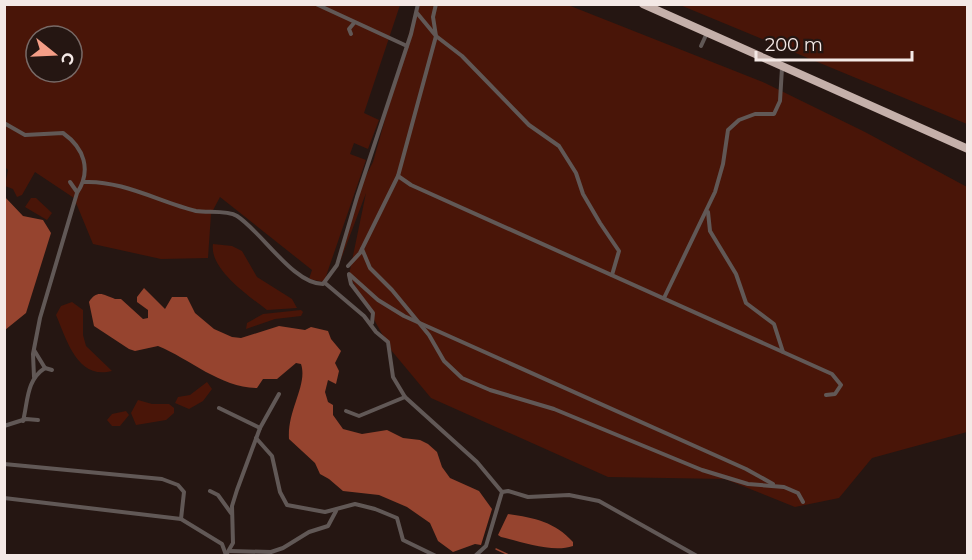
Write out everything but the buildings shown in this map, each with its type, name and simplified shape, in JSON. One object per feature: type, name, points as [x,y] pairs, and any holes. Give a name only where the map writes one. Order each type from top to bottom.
[{"type":"highway","points":[[644,4],[968,149]]},
{"type":"street","points":[[316,4],[407,46]]},
{"type":"street","points":[[325,283],[338,265],[357,196],[407,46],[418,4]]},
{"type":"street","points":[[372,323],[374,313],[351,284],[348,266],[362,249],[398,176],[435,36],[433,17],[436,4]]},
{"type":"street","points":[[417,12],[435,36],[462,57],[529,125],[559,146],[576,173],[583,194],[619,252],[612,275]]},
{"type":"street","points":[[351,34],[349,29],[354,23]]},
{"type":"street","points":[[701,46],[707,33]]},
{"type":"street","points":[[664,298],[708,208],[723,164],[728,130],[739,120],[749,116],[774,114],[780,101],[782,67]]},
{"type":"street","points":[[4,123],[24,135],[59,132],[70,138],[83,153],[84,182],[77,193],[46,296],[34,349],[34,377],[28,391],[23,421]]},
{"type":"street","points":[[398,176],[411,185],[838,378],[841,385],[839,390],[835,394],[826,395]]},
{"type":"street","points":[[70,182],[76,186],[77,193]]},
{"type":"street","points":[[84,182],[108,184],[187,208],[237,217],[299,274],[316,284],[325,283],[372,323],[390,346],[393,377],[405,397],[477,462],[502,492]]},
{"type":"street","points":[[708,208],[707,222],[710,231],[736,274],[746,303],[774,324],[783,352]]},
{"type":"street","points":[[362,249],[370,268],[420,323],[444,361],[469,381],[554,409],[702,470],[748,484],[776,486]]},
{"type":"street","points":[[338,265],[348,266]]},
{"type":"street","points":[[349,274],[378,300],[420,323],[746,469],[776,486],[798,493],[803,502]]},
{"type":"street","points":[[34,349],[45,368],[52,370]]},
{"type":"street","points":[[34,377],[45,368]]},
{"type":"street","points":[[227,554],[234,530],[232,515],[237,490],[260,428],[279,394]]},
{"type":"street","points":[[346,411],[360,416],[405,397]]},
{"type":"street","points":[[219,408],[260,428]]},
{"type":"street","points":[[4,426],[38,420]]},
{"type":"street","points":[[256,438],[272,456],[280,492],[287,505],[331,513],[355,504],[386,513],[399,522],[402,540],[436,555]]},
{"type":"street","points":[[4,464],[101,472],[174,483],[184,492],[181,519]]},
{"type":"street","points":[[210,491],[218,495],[232,515]]},
{"type":"street","points":[[502,492],[508,491],[528,497],[569,495],[599,501],[697,555]]},
{"type":"street","points":[[475,555],[486,546],[502,492]]},
{"type":"street","points":[[4,498],[181,519],[222,544],[227,554]]},
{"type":"street","points":[[227,554],[271,552],[281,549],[303,535],[328,526],[331,513]]},
{"type":"shaded area","points":[[5,5],[400,5],[364,113],[379,120],[368,149],[354,143],[350,154],[366,160],[324,282],[309,279],[312,270],[220,197],[211,214],[208,258],[161,259],[93,244],[74,198],[35,172],[22,195],[17,197],[13,189],[5,186],[8,170],[4,166]]},
{"type":"shaded area","points":[[417,5],[568,5],[765,83],[865,132],[967,187],[967,432],[872,458],[839,498],[795,507],[725,479],[608,477],[431,398],[391,350],[349,275],[366,193],[340,262],[362,183],[373,162]]},
{"type":"shaded area","points":[[680,5],[967,5],[967,124]]},
{"type":"shaded area","points":[[4,196],[23,216],[43,220],[51,233],[26,313],[5,330]]},
{"type":"shaded area","points":[[31,198],[36,198],[52,213],[47,220],[25,207]]},
{"type":"shaded area","points":[[213,244],[232,246],[242,251],[257,277],[292,299],[297,308],[267,310],[259,304],[241,290],[217,263],[213,253]]},
{"type":"shaded area","points":[[144,288],[165,309],[172,297],[187,297],[195,313],[214,329],[232,337],[241,338],[279,326],[305,330],[311,327],[328,331],[331,339],[341,351],[335,363],[339,371],[336,384],[328,380],[325,392],[328,402],[333,405],[333,415],[343,429],[362,434],[387,430],[403,438],[420,440],[428,444],[437,452],[442,467],[450,478],[479,491],[492,509],[481,545],[475,544],[453,552],[438,541],[430,523],[407,507],[379,495],[343,491],[320,474],[315,463],[289,439],[291,418],[302,380],[301,364],[296,363],[277,379],[263,379],[257,388],[244,387],[218,378],[158,346],[135,351],[129,349],[94,326],[89,302],[98,294],[121,299],[143,319],[148,318],[148,310],[137,302],[137,297]]},
{"type":"shaded area","points":[[72,302],[83,310],[83,335],[86,346],[112,371],[90,370],[75,356],[69,346],[56,315],[61,306]]},
{"type":"shaded area","points":[[301,310],[303,312],[301,316],[275,319],[246,329],[247,323],[263,314]]},
{"type":"shaded area","points":[[207,382],[212,389],[203,401],[189,409],[175,403],[178,397],[190,395]]},
{"type":"shaded area","points":[[138,400],[152,404],[169,404],[174,408],[174,413],[166,420],[136,425],[131,413]]},
{"type":"shaded area","points":[[126,411],[129,415],[120,426],[112,426],[107,420],[112,414]]},
{"type":"shaded area","points":[[508,514],[536,519],[552,525],[573,542],[573,546],[547,548],[501,537],[498,535]]},
{"type":"waterway","points":[[496,549],[511,556]]}]
